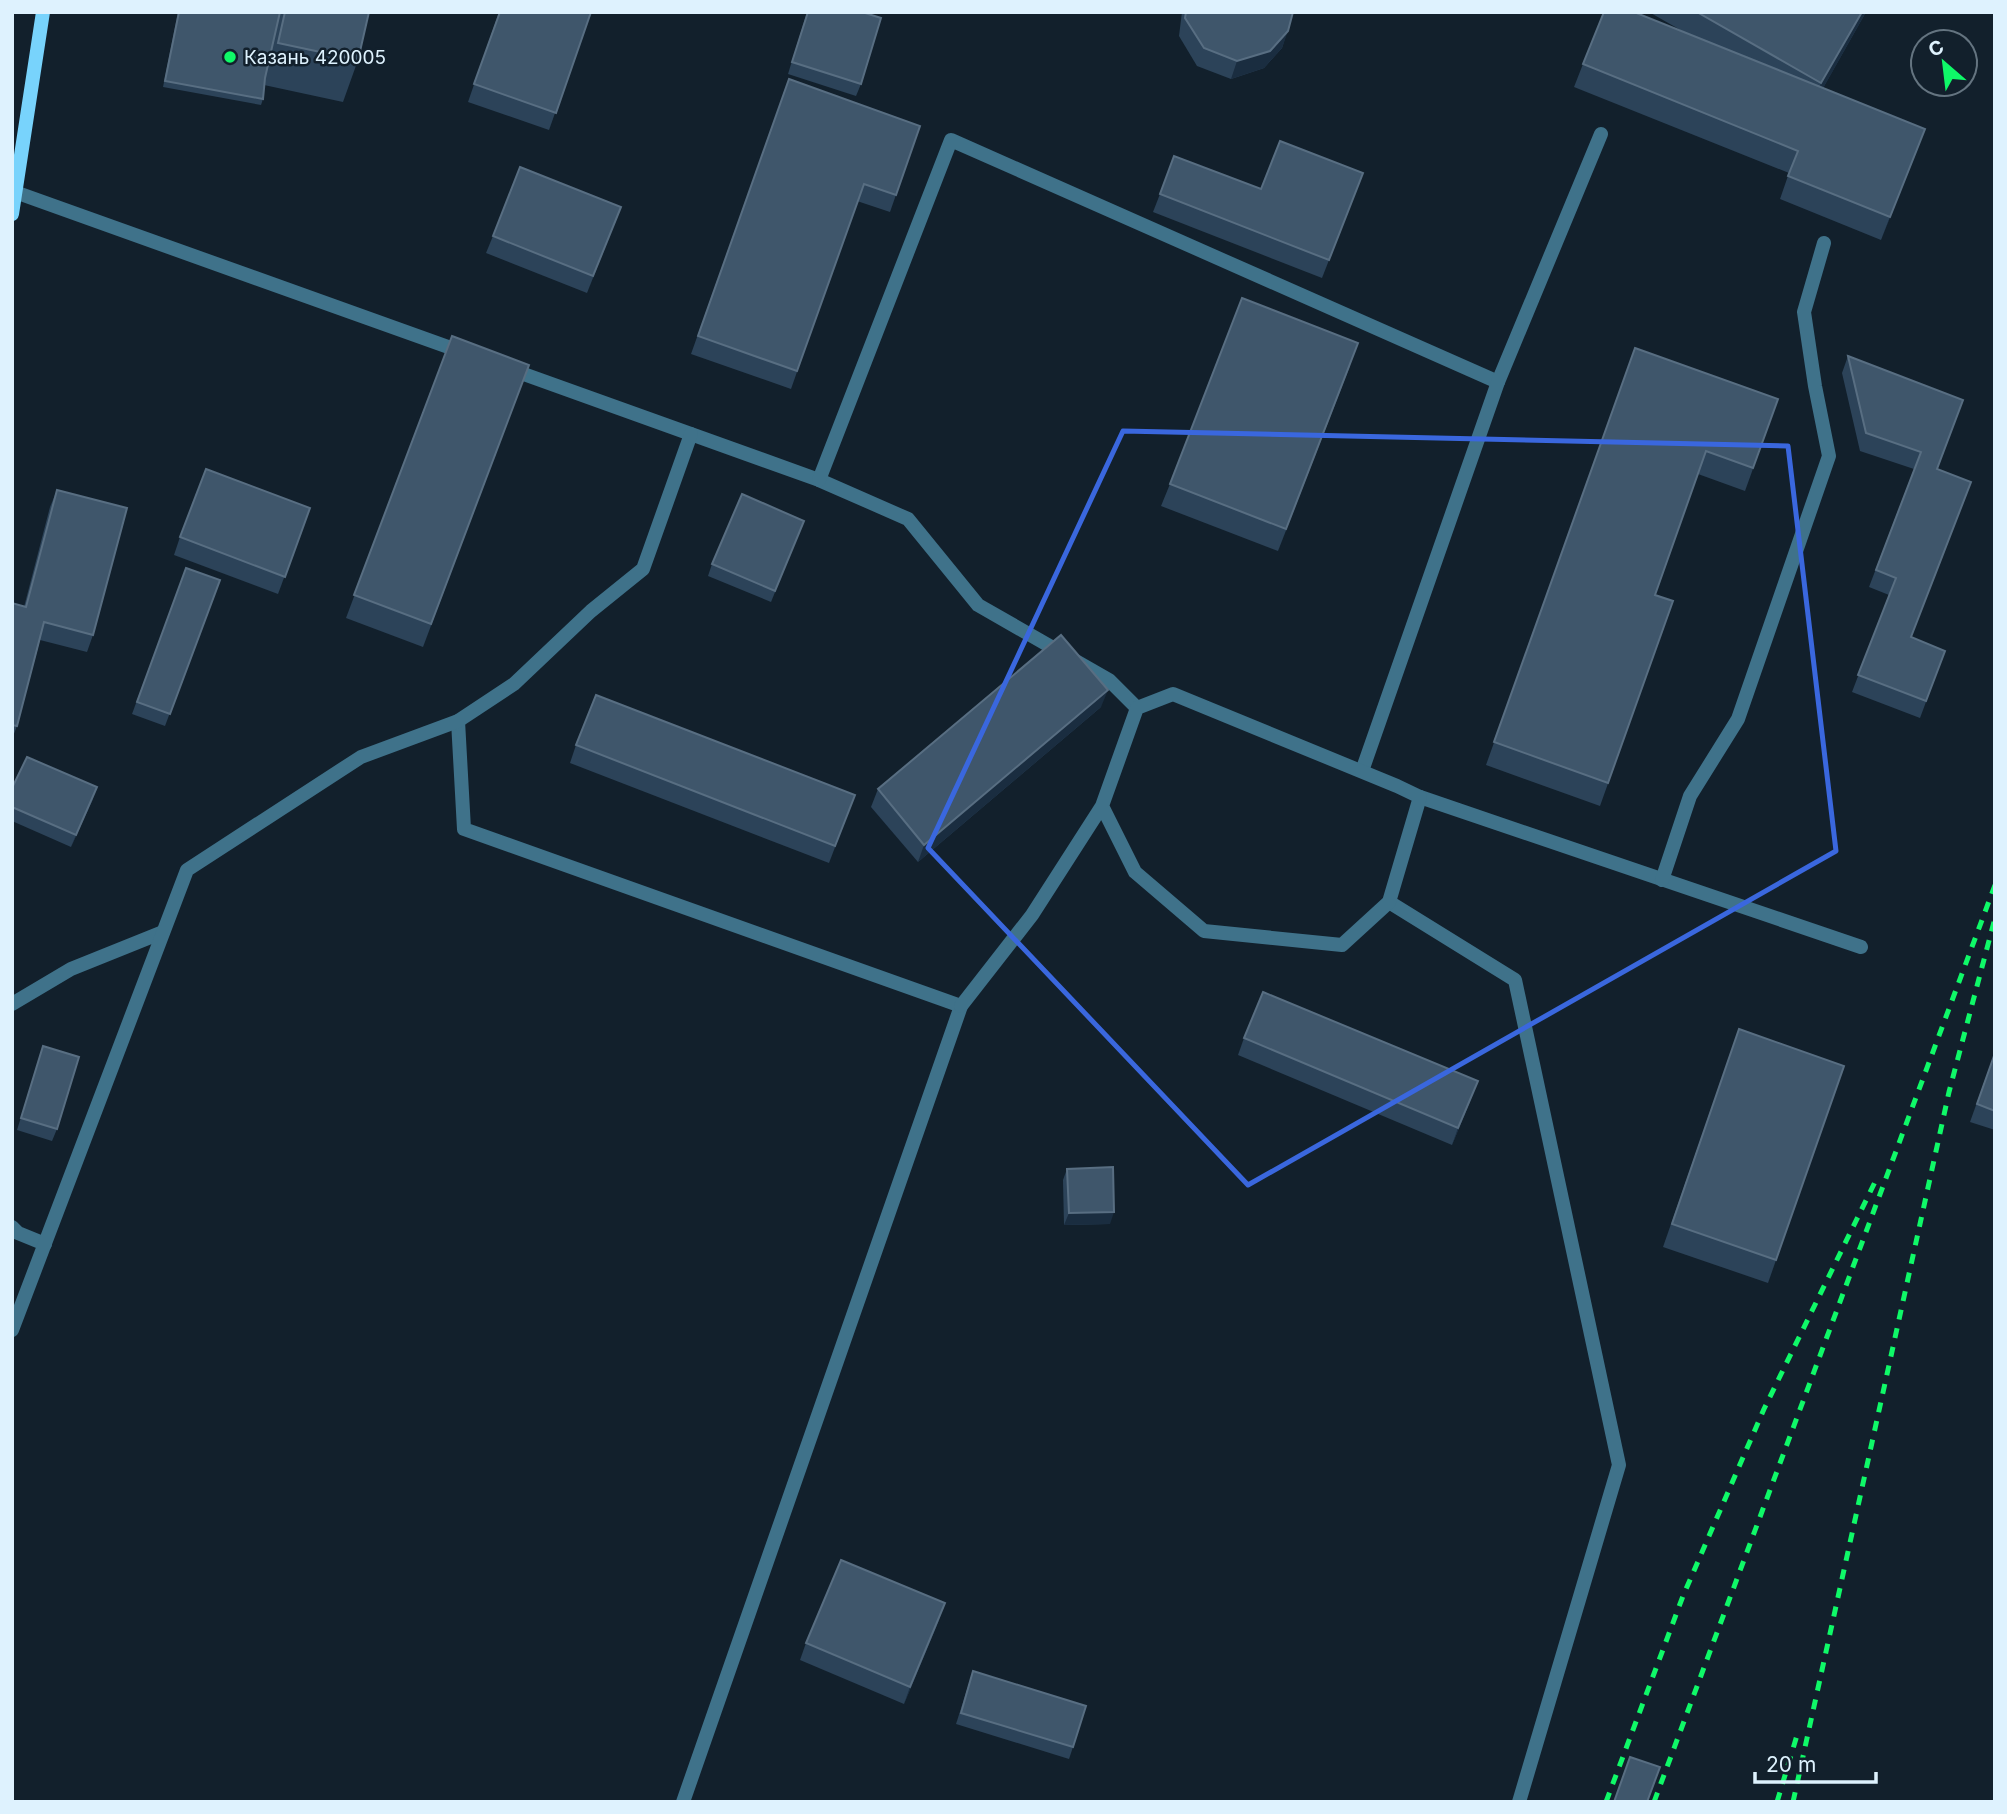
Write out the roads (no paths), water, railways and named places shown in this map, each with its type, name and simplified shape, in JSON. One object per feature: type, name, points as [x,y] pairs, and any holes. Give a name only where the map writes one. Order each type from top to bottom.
[{"type":"street","points":[[12,214],[44,12]]},
{"type":"lane","points":[[1362,771],[1498,382],[1601,134]]},
{"type":"lane","points":[[819,480],[951,140],[1498,382]]},
{"type":"lane","points":[[15,192],[691,433],[819,480],[908,519],[978,605],[1109,680],[1138,708]]},
{"type":"lane","points":[[1662,880],[1690,796],[1738,719],[1829,456],[1804,312],[1824,243]]},
{"type":"lane","points":[[12,1331],[187,870],[361,757],[458,721],[514,684],[591,611],[643,569],[691,433]]},
{"type":"lane","points":[[683,1802],[961,1006],[1032,915],[1102,806],[1138,708],[1173,694],[1420,797],[1861,947]]},
{"type":"lane","points":[[458,721],[464,829],[961,1006]]},
{"type":"lane","points":[[1102,806],[1135,872],[1204,931],[1342,945],[1389,902],[1420,797]]},
{"type":"lane","points":[[1389,902],[1515,980],[1619,1465],[1519,1802]]},
{"type":"lane","points":[[12,1004],[71,969],[163,932]]},
{"type":"lane","points":[[12,1227],[18,1233],[45,1244]]},
{"type":"railway","points":[[1654,1802],[1995,885]]},
{"type":"railway","points":[[1793,1802],[1949,1092],[1995,918]]},
{"type":"railway","points":[[1606,1802],[1683,1596],[1764,1409],[1875,1182]]},
{"type":"railway","points":[[1777,1802],[1798,1732]]},
{"type":"place","name":"Казань 420005","points":[[230,57]]}]
